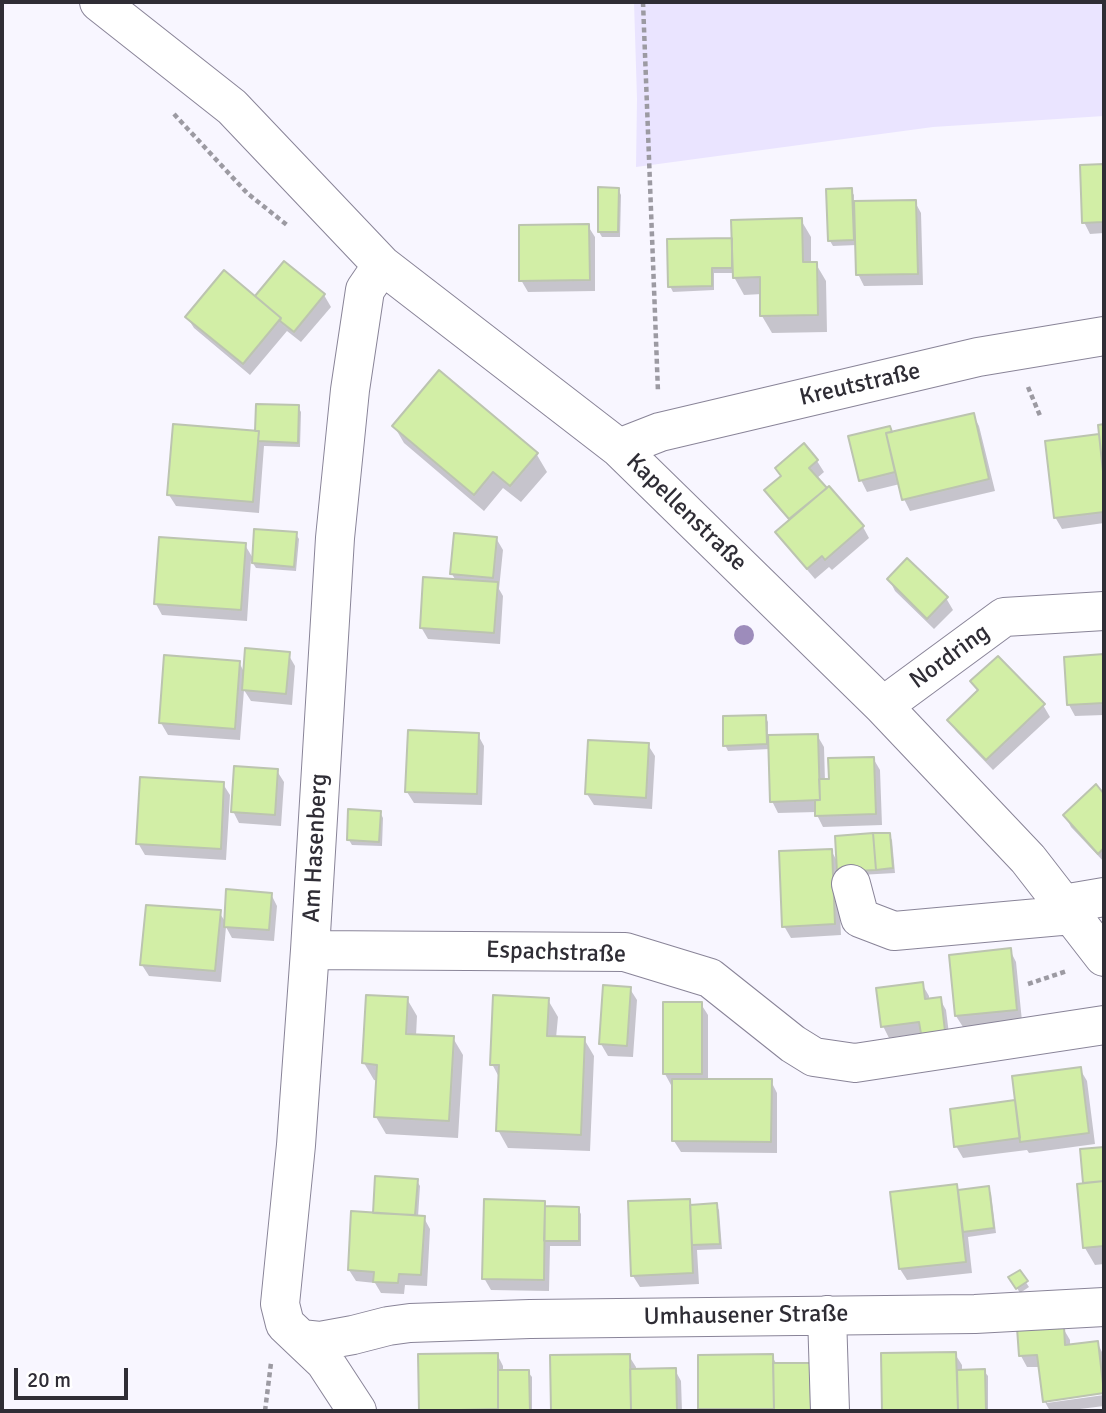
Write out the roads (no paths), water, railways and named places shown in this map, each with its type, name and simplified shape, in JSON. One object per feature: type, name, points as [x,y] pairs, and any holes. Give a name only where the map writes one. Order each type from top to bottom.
[{"type":"street","name":"Kapellenstraße","points":[[100,2],[232,107],[382,265],[619,448],[883,706],[1021,852],[1080,905],[1104,957]]},
{"type":"street","name":"Am Hasenberg","points":[[356,1408],[325,1362],[285,1324],[280,1304],[296,1145],[310,950],[333,560],[350,390],[365,290],[382,265]]},
{"type":"street","name":"Kreutstraße","points":[[619,448],[660,432],[978,357],[1104,336]]},
{"type":"street","name":"Nordring","points":[[883,706],[1004,617],[1104,611]]},
{"type":"street","points":[[851,884],[860,918],[894,931],[1080,905]]},
{"type":"street","name":"Espachstraße","points":[[310,950],[625,952],[710,978],[793,1044],[814,1057],[855,1063],[1104,1026]]},
{"type":"street","name":"Umhausener Straße","points":[[302,1339],[331,1339],[410,1323],[975,1314],[1104,1307]]},
{"type":"street","points":[[827,1315],[830,1411]]},
{"type":"street","points":[[356,1408],[355,1379],[364,1356],[376,1337],[388,1326]]}]
